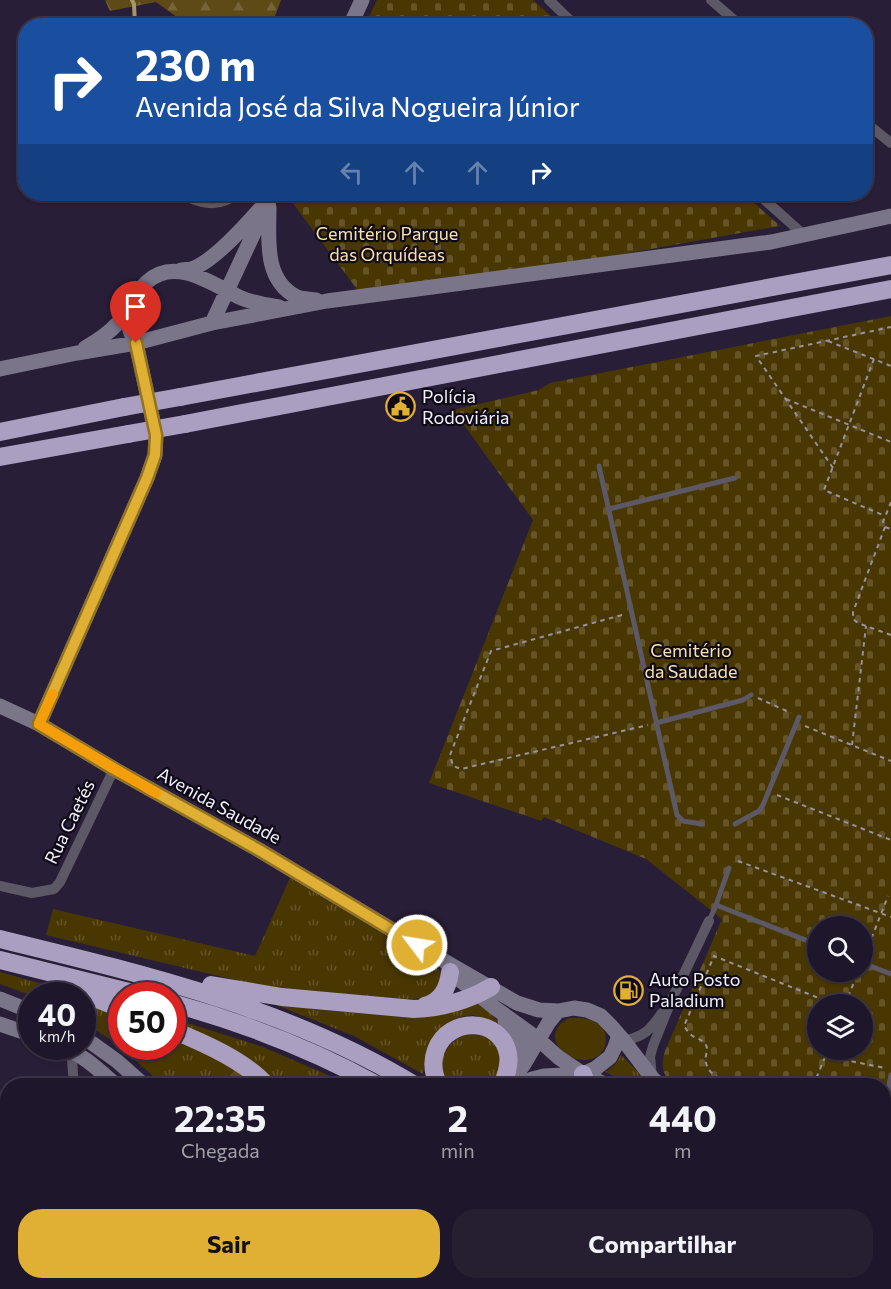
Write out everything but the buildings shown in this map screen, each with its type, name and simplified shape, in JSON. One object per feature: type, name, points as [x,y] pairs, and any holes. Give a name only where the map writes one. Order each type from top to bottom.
[{"type":"highway","points":[[0,432],[891,265]]},
{"type":"highway","points":[[0,458],[891,289]]},
{"type":"highway","points":[[0,939],[104,964],[282,997],[414,1009],[446,1006],[484,991]]},
{"type":"highway","points":[[0,962],[108,987]]},
{"type":"highway","points":[[0,962],[108,1003]]},
{"type":"highway","points":[[104,964],[283,1020],[357,1053],[402,1078]]},
{"type":"highway","points":[[414,1009],[431,1004],[445,993],[450,972]]},
{"type":"highway","points":[[186,1008],[289,1042],[363,1078]]},
{"type":"highway","points":[[436,1078],[433,1060],[444,1036],[456,1028],[467,1025],[481,1026],[493,1031],[503,1041],[508,1054],[508,1067],[505,1078]]},
{"type":"highway","points":[[186,1035],[226,1055],[257,1078]]},
{"type":"street","points":[[549,0],[568,18]]},
{"type":"street","points":[[711,0],[732,18]]},
{"type":"street","points":[[353,18],[359,1]]},
{"type":"street","points":[[873,128],[891,142]]},
{"type":"street","points":[[77,353],[102,337],[118,323],[136,293],[149,280],[156,275],[191,269],[202,263],[236,235],[266,201]]},
{"type":"street","points":[[212,323],[268,201]]},
{"type":"street","points":[[270,201],[270,252],[273,271],[282,285],[298,298],[327,301]]},
{"type":"street","points":[[766,201],[804,236]]},
{"type":"street","points":[[0,369],[136,343],[212,323],[327,301],[771,242],[891,216]]},
{"type":"street","points":[[175,271],[211,281],[242,298],[288,308]]},
{"type":"street","points":[[39,724],[155,455],[156,435],[136,343],[127,324],[130,306]]},
{"type":"street","name":"Avenida Saudade","points":[[0,706],[39,724],[259,850],[417,945]]},
{"type":"street","name":"Rua Caetés","points":[[0,886],[32,893],[54,889],[60,882],[114,769]]},
{"type":"street","points":[[656,1078],[650,1057],[671,1001],[709,921]]},
{"type":"street","points":[[417,945],[450,972],[484,991],[539,1010],[558,1011],[574,1008],[586,1010],[601,1017],[622,1038],[653,1078]]},
{"type":"street","points":[[417,945],[484,991],[522,1045],[524,1064]]},
{"type":"street","points":[[0,999],[18,1006]]},
{"type":"street","points":[[622,1038],[635,1038],[647,1032],[671,1001]]},
{"type":"street","points":[[495,1008],[538,1039],[583,1078]]},
{"type":"street","points":[[514,1078],[558,1011]]},
{"type":"street","points":[[0,1024],[18,1030]]},
{"type":"street","points":[[587,1078],[610,1057],[622,1038]]},
{"type":"street","points":[[96,1046],[136,1078]]},
{"type":"street","points":[[70,1060],[73,1078]]},
{"type":"street","points":[[85,1060],[108,1078]]},
{"type":"street","points":[[536,1078],[544,1076],[564,1078]]},
{"type":"lane","points":[[190,201],[212,206],[230,201]]},
{"type":"lane","points":[[599,466],[677,815],[683,821],[702,824]]},
{"type":"lane","points":[[609,509],[735,478]]},
{"type":"lane","points":[[656,723],[743,700],[751,695]]},
{"type":"lane","points":[[735,824],[759,811],[799,717]]},
{"type":"lane","points":[[709,921],[729,868]]},
{"type":"lane","points":[[716,905],[807,941]]},
{"type":"lane","points":[[873,967],[891,974]]},
{"type":"path","points":[[833,468],[756,356],[891,327]]},
{"type":"path","points":[[828,341],[891,366]]},
{"type":"path","points":[[874,359],[824,490],[885,516]]},
{"type":"path","points":[[785,398],[891,442]]},
{"type":"path","points":[[891,502],[883,522],[885,527],[853,612],[853,619],[858,623],[891,634]]},
{"type":"path","points":[[885,527],[891,529]]},
{"type":"path","points":[[632,613],[491,651],[450,755],[453,766],[461,769],[656,723]]},
{"type":"path","points":[[852,745],[866,626]]},
{"type":"path","points":[[751,695],[799,717],[802,725],[891,761]]},
{"type":"path","points":[[768,791],[891,840]]},
{"type":"path","points":[[738,861],[891,917]]},
{"type":"path","points":[[873,935],[888,896]]},
{"type":"path","points":[[717,1078],[706,1064],[707,1046],[702,1039],[689,1033],[684,1026],[714,956],[809,994]]},
{"type":"path","points":[[816,1078],[823,1060]]},
{"type":"path","points":[[844,1060],[891,1070]]},
{"type":"green space","points":[[105,0],[281,0],[275,18],[178,18],[156,2],[110,11]]},
{"type":"green space","points":[[377,0],[533,0],[553,18],[368,18]]},
{"type":"green space","name":"Cemitério Parque das Orquídeas","points":[[291,201],[752,201],[780,226],[365,300]]},
{"type":"green space","name":"Cemitério da Saudade","points":[[891,316],[891,1078],[668,1078],[663,1067],[665,1051],[722,919],[646,859],[544,817],[541,821],[429,783],[533,520],[453,410],[539,390],[550,383]]},
{"type":"green space","points":[[290,878],[433,963],[441,974],[441,981],[433,995],[412,999],[278,988],[248,983],[46,935],[53,909],[255,956]]},
{"type":"green space","points":[[0,972],[35,982],[18,982],[18,991],[0,984]]},
{"type":"green space","points":[[266,1001],[312,1009],[414,1018],[431,1016],[480,1003],[506,1030],[494,1021],[473,1015],[460,1017],[450,1022],[427,1053],[423,1074],[354,1036]]},
{"type":"green space","points":[[96,1005],[108,1010],[108,1038],[96,1030]]},
{"type":"green space","points":[[569,1018],[587,1019],[602,1028],[606,1041],[599,1055],[580,1060],[562,1051],[555,1035],[559,1026]]},
{"type":"green space","points":[[186,1022],[263,1047],[335,1078],[268,1078],[186,1031]]},
{"type":"green space","points":[[467,1034],[486,1036],[494,1042],[501,1051],[501,1071],[496,1078],[445,1078],[442,1070],[444,1056],[452,1043]]},
{"type":"green space","points":[[186,1043],[236,1068],[228,1078],[155,1078],[135,1060],[186,1060]]},
{"type":"green space","points":[[621,1055],[644,1078],[618,1078],[605,1072]]},
{"type":"green space","points":[[236,1068],[249,1078],[228,1078]]},
{"type":"waterway","points":[[132,0],[135,18]]},
{"type":"slow traffic","points":[[53,694],[39,724],[156,793]]},
{"type":"place","name":"Polícia Rodoviária","points":[[401,407]]},
{"type":"place","name":"Auto Posto Paladium","points":[[628,990]]},
{"type":"route","points":[[136,343],[156,435],[155,455],[39,724],[259,850],[417,945]]}]
